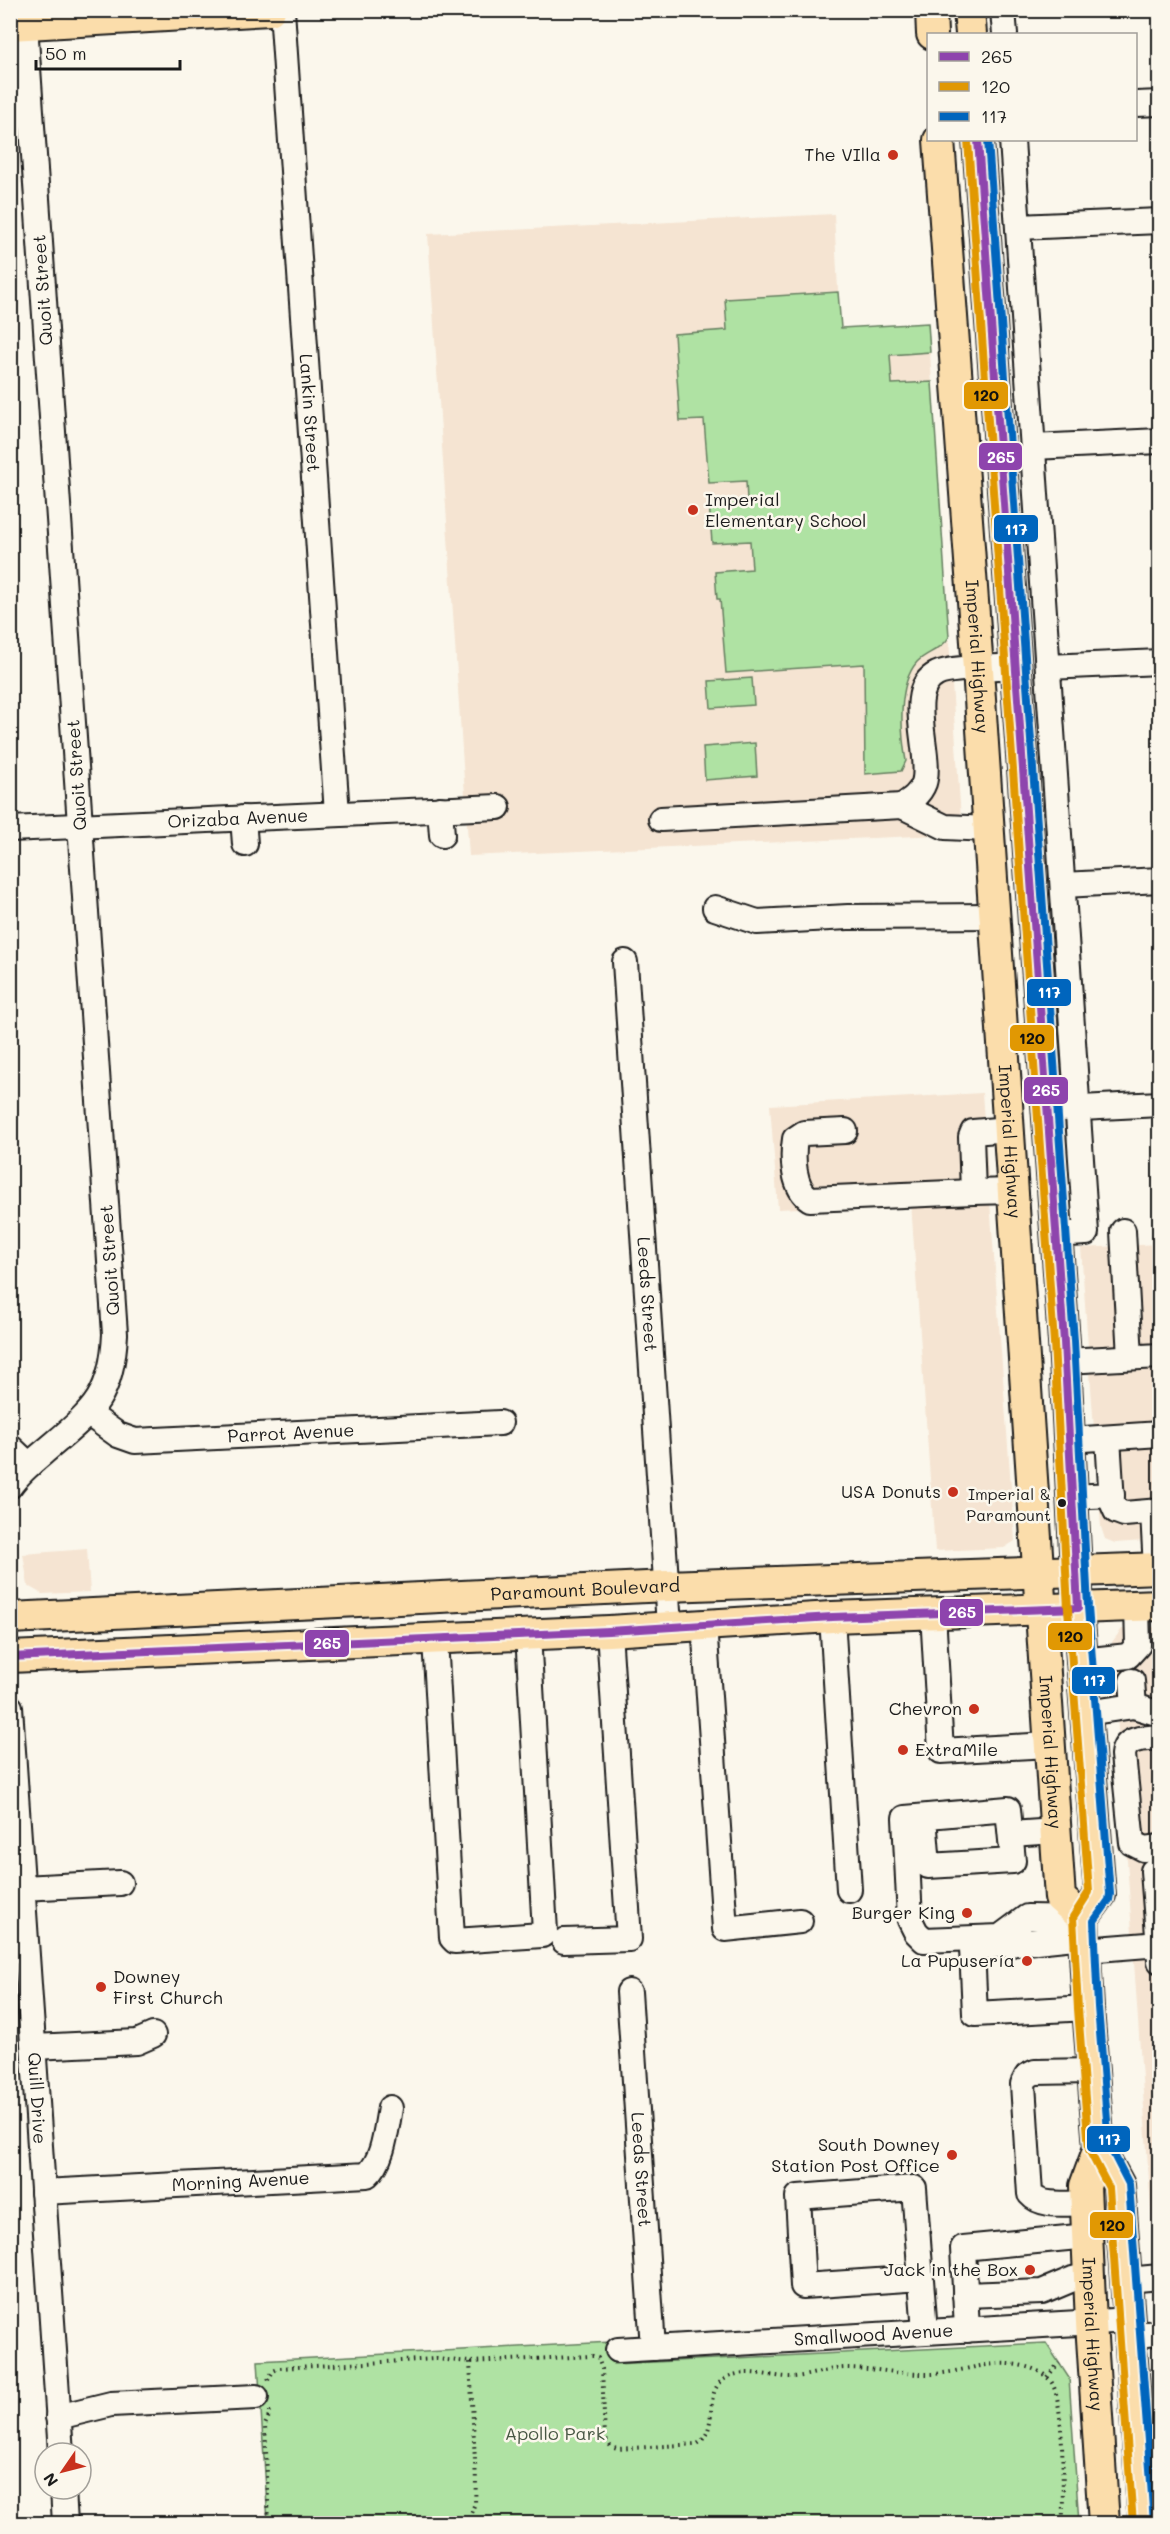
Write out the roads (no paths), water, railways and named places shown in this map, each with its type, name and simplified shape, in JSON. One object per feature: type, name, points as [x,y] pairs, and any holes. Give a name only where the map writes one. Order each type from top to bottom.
[{"type":"main road","points":[[18,25],[121,14],[270,10]]},
{"type":"main road","points":[[931,10],[932,33]]},
{"type":"main road","points":[[969,10],[971,33]]},
{"type":"main road","name":"Imperial Highway","points":[[939,141],[989,828],[1060,1898],[1084,1935]]},
{"type":"main road","name":"Imperial Highway","points":[[978,141],[1065,1361],[1078,1608],[1100,1894],[1084,1935],[1088,2008],[1099,2148],[1119,2185],[1127,2280],[1141,2329],[1150,2477],[1144,2523]]},
{"type":"main road","name":"Paramount Boulevard","points":[[10,1618],[667,1586],[1158,1568]]},
{"type":"main road","points":[[10,1657],[609,1631],[832,1617],[1148,1605]]},
{"type":"main road","name":"Imperial Highway","points":[[1099,2148],[1085,2186],[1104,2523]]},
{"type":"street","name":"Lankin Street","points":[[282,10],[337,814]]},
{"type":"street","points":[[1003,10],[1005,33]]},
{"type":"street","name":"Quoit Street","points":[[10,1486],[29,1465],[89,1414],[108,1378],[114,1357],[115,1334],[80,826],[18,25]]},
{"type":"street","points":[[1137,104],[1160,103]]},
{"type":"street","points":[[1012,141],[1086,1233],[1055,1235]]},
{"type":"street","points":[[1018,227],[1160,220]]},
{"type":"street","points":[[1033,447],[1160,441]]},
{"type":"street","points":[[1047,667],[1160,662]]},
{"type":"street","points":[[902,806],[917,795],[925,778],[920,699],[925,685],[939,673],[1015,666]]},
{"type":"street","points":[[662,819],[902,806],[945,827],[989,828]]},
{"type":"street","name":"Orizaba Avenue","points":[[10,829],[498,807]]},
{"type":"street","points":[[440,809],[442,835]]},
{"type":"street","points":[[243,818],[245,844]]},
{"type":"street","points":[[1063,885],[1160,880]]},
{"type":"street","points":[[715,908],[757,922],[848,917],[994,916]]},
{"type":"street","name":"Leeds Street","points":[[625,962],[669,1626]]},
{"type":"street","points":[[1047,1110],[1160,1104]]},
{"type":"street","points":[[973,1192],[971,1137],[973,1132],[1009,1129]]},
{"type":"street","points":[[845,1131],[804,1133],[795,1139],[797,1186],[802,1194],[810,1199],[1013,1191]]},
{"type":"street","points":[[1123,1231],[1130,1357]]},
{"type":"street","points":[[1065,1361],[1160,1356]]},
{"type":"street","name":"Parrot Avenue","points":[[89,1414],[118,1435],[135,1440],[500,1423]]},
{"type":"street","points":[[1069,1440],[1160,1434]]},
{"type":"street","points":[[1108,1438],[1112,1495],[1116,1511],[1124,1514],[1156,1511],[1158,1568]]},
{"type":"street","points":[[10,1447],[29,1465]]},
{"type":"street","points":[[1071,1497],[1112,1495]]},
{"type":"street","points":[[1134,1706],[1136,1660],[1148,1605]]},
{"type":"street","points":[[933,1613],[941,1751],[1049,1745]]},
{"type":"street","points":[[832,1617],[849,1890]]},
{"type":"street","points":[[704,1624],[725,1929],[800,1921]]},
{"type":"street","points":[[564,1941],[629,1939],[609,1631]]},
{"type":"street","points":[[435,1639],[452,1938],[455,1941],[542,1935],[545,1932],[528,1634]]},
{"type":"street","points":[[1082,1661],[1136,1660]]},
{"type":"street","points":[[1086,1713],[1134,1706],[1160,1714]]},
{"type":"street","name":"Quill Drive","points":[[10,1707],[14,1831],[22,1888],[34,2047],[60,2441]]},
{"type":"street","points":[[1160,1737],[1132,1740],[1125,1748],[1123,1755],[1132,1843],[1144,1849],[1160,1847]]},
{"type":"street","points":[[924,1817],[928,1866],[1013,1861],[1008,1809],[905,1818],[910,1920],[916,1932],[924,1940],[1000,1937],[1027,1917],[1084,1935],[1159,1950],[1152,1871],[1160,1871]]},
{"type":"street","points":[[1011,1834],[1055,1831]]},
{"type":"street","points":[[22,1888],[120,1883]]},
{"type":"street","points":[[1084,1935],[972,1948],[975,2014],[1088,2008]]},
{"type":"street","name":"Leeds Street","points":[[629,1992],[653,2348]]},
{"type":"street","points":[[34,2047],[136,2042],[153,2035]]},
{"type":"street","points":[[1086,2203],[1044,2203],[1035,2200],[1030,2194],[1023,2084],[1027,2076],[1035,2072],[1093,2071]]},
{"type":"street","name":"Morning Avenue","points":[[43,2192],[367,2175],[382,2149],[390,2108]]},
{"type":"street","points":[[921,2278],[803,2286],[798,2197],[914,2188],[921,2278],[925,2332]]},
{"type":"street","points":[[967,2330],[963,2250],[965,2247],[1088,2236]]},
{"type":"street","points":[[965,2295],[1042,2292],[1072,2279],[1090,2275]]},
{"type":"street","points":[[1127,2280],[1160,2277]]},
{"type":"street","name":"Smallwood Avenue","points":[[618,2350],[1091,2323],[1141,2329]]},
{"type":"street","points":[[58,2417],[111,2404],[264,2399]]},
{"type":"street","points":[[64,2501],[65,2523]]},
{"type":"tunnel","points":[[1153,1648],[1160,1648]]},
{"type":"place","name":"The VIlla","points":[[893,155]]},
{"type":"place","name":"Imperial Elementary School","points":[[693,510]]},
{"type":"place","name":"USA Donuts","points":[[953,1492]]},
{"type":"place","name":"Imperial & Paramount","points":[[1062,1503]]},
{"type":"place","name":"Chevron","points":[[974,1709]]},
{"type":"place","name":"ExtraMile","points":[[903,1750]]},
{"type":"place","name":"Burger King","points":[[967,1913]]},
{"type":"place","name":"La Pupusería","points":[[1027,1961]]},
{"type":"place","name":"Downey First Church","points":[[101,1987]]},
{"type":"place","name":"South Downey Station Post Office","points":[[952,2155]]},
{"type":"place","name":"Jack in the Box","points":[[1030,2270]]},
{"type":"park label","name":"Apollo Park","points":[[555,2434]]}]
